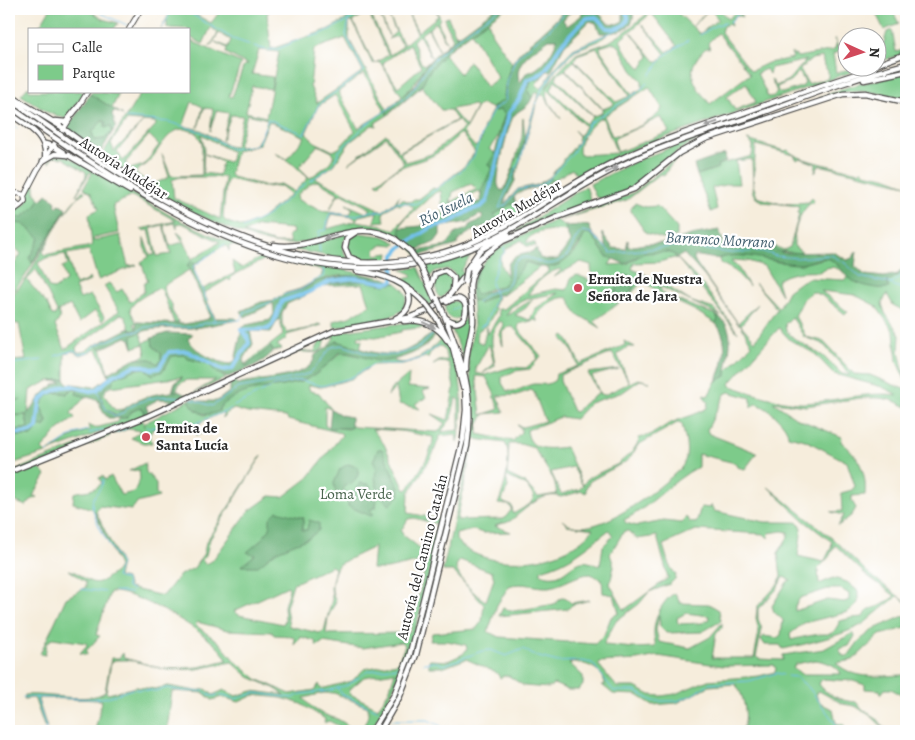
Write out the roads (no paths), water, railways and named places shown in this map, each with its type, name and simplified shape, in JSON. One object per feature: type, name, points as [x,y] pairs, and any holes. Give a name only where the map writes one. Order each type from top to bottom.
[{"type":"highway","points":[[888,62],[906,56]]},
{"type":"highway","name":"Autovía Mudéjar","points":[[9,99],[67,146],[164,208],[232,240],[306,261],[342,267],[383,266],[428,263],[463,252],[492,240],[596,178],[642,156],[906,64]]},
{"type":"highway","points":[[839,86],[906,71]]},
{"type":"highway","name":"Autovía Mudéjar","points":[[400,265],[458,247],[516,219],[612,163],[657,143],[844,78]]},
{"type":"highway","points":[[434,308],[453,292],[485,253],[499,243],[634,189],[686,148],[728,130],[843,94],[869,94],[906,102]]},
{"type":"highway","points":[[9,95],[50,120],[159,199]]},
{"type":"highway","name":"Autovía Mudéjar","points":[[9,106],[54,134],[69,140],[159,199],[202,221],[246,239],[330,260],[383,266]]},
{"type":"highway","points":[[50,120],[66,122],[78,107]]},
{"type":"highway","points":[[9,113],[37,133],[44,142],[164,208]]},
{"type":"highway","points":[[44,142],[44,159],[55,154],[68,156]]},
{"type":"highway","points":[[542,196],[552,195],[575,183]]},
{"type":"highway","points":[[516,219],[523,212]]},
{"type":"highway","points":[[471,328],[465,282],[467,269],[480,250],[506,235],[523,222]]},
{"type":"highway","points":[[465,379],[472,316],[468,287],[474,270],[492,251],[528,230]]},
{"type":"highway","points":[[246,239],[275,245],[295,246],[351,231],[377,232],[395,239],[412,253],[432,286],[436,298]]},
{"type":"highway","points":[[377,232],[353,233],[347,238],[344,248],[352,259],[383,266]]},
{"type":"highway","points":[[306,261],[326,267],[379,274],[400,282],[426,304],[436,317],[455,352],[461,373],[464,400],[459,456]]},
{"type":"highway","points":[[421,267],[443,314],[465,379]]},
{"type":"highway","points":[[432,286],[435,274],[446,271],[454,278],[453,292]]},
{"type":"highway","points":[[382,322],[401,315],[409,306],[409,294],[400,282]]},
{"type":"highway","points":[[9,472],[194,396],[329,333],[417,315],[452,299],[459,299],[465,303],[467,312],[461,320],[453,322],[443,314]]},
{"type":"highway","points":[[392,320],[418,321],[431,325],[442,333],[455,352]]},
{"type":"highway","name":"Autovía del Camino Catalán","points":[[380,731],[402,691],[420,630],[465,456],[470,412],[465,379]]},
{"type":"highway","name":"Autovía del Camino Catalán","points":[[420,630],[466,419],[465,379]]},
{"type":"highway","name":"Autovía del Camino Catalán","points":[[372,731],[397,690],[417,641]]},
{"type":"main road","points":[[130,28],[142,9]]},
{"type":"main road","points":[[10,214],[24,202],[28,186],[87,92]]},
{"type":"main road","points":[[10,214],[14,196],[28,186]]},
{"type":"main road","points":[[18,193],[24,196]]},
{"type":"main road","points":[[14,202],[19,205]]},
{"type":"waterway","points":[[92,9],[127,25]]},
{"type":"waterway","points":[[171,14],[175,9]]},
{"type":"waterway","points":[[183,9],[233,39],[266,50]]},
{"type":"waterway","points":[[268,50],[278,49],[298,40],[321,34],[371,9]]},
{"type":"waterway","points":[[406,97],[430,64],[441,53],[499,9]]},
{"type":"waterway","points":[[506,101],[505,95],[508,78],[516,58],[550,29],[567,9]]},
{"type":"waterway","name":"Río Isuela","points":[[9,434],[31,432],[37,428],[40,401],[47,394],[62,387],[72,386],[90,391],[97,390],[112,376],[134,366],[145,366],[152,369],[159,368],[169,352],[187,351],[222,370],[232,369],[249,343],[247,336],[241,330],[268,329],[273,324],[282,301],[307,293],[331,281],[355,278],[387,283],[393,281],[394,255],[401,247],[432,227],[449,223],[470,210],[481,207],[487,201],[509,113],[520,98],[527,80],[541,74],[545,70],[565,40],[587,18],[596,17],[607,28],[617,28],[627,22],[628,18],[624,9]]},
{"type":"waterway","points":[[729,23],[743,9]]},
{"type":"waterway","points":[[162,28],[170,13]]},
{"type":"waterway","points":[[126,118],[169,122],[202,132],[231,149],[257,145],[268,119],[304,134],[319,104],[364,71],[346,35],[349,20]]},
{"type":"waterway","points":[[700,35],[716,25],[725,23]]},
{"type":"waterway","points":[[499,208],[522,155],[533,112],[542,89],[555,70],[573,50],[616,30]]},
{"type":"waterway","points":[[650,75],[664,56],[688,40]]},
{"type":"waterway","points":[[500,208],[506,205],[518,190],[539,186],[549,179],[573,152],[589,123],[638,92],[647,83]]},
{"type":"waterway","points":[[361,128],[404,98]]},
{"type":"waterway","points":[[319,237],[319,231],[326,230],[331,213],[353,216],[372,211],[382,212],[396,202],[416,204],[462,170],[473,158],[485,126],[494,109],[505,102]]},
{"type":"waterway","points":[[9,122],[17,128]]},
{"type":"waterway","points":[[310,181],[333,165],[339,151],[361,130]]},
{"type":"waterway","points":[[243,228],[268,215],[306,183]]},
{"type":"waterway","name":"Barranco Morrano","points":[[477,303],[489,293],[507,286],[512,267],[516,261],[530,258],[544,263],[555,263],[569,253],[577,237],[583,231],[591,233],[611,253],[678,246],[732,253],[761,251],[776,256],[797,258],[831,255],[845,263],[860,277],[888,283],[902,289],[906,294]]},
{"type":"waterway","points":[[55,356],[74,350],[79,354],[88,352],[96,345],[130,332],[139,331],[145,327],[188,327],[215,321],[193,267],[225,244]]},
{"type":"waterway","points":[[319,244],[320,253]]},
{"type":"waterway","name":"Barranco Morrano","points":[[480,327],[485,324],[496,297],[491,283],[499,259],[505,252],[504,247]]},
{"type":"waterway","points":[[215,321],[240,320],[245,312],[274,301],[283,295],[301,290],[324,276],[323,268]]},
{"type":"waterway","points":[[891,284],[906,272]]},
{"type":"waterway","name":"Barranco Morrano","points":[[451,310],[457,307]]},
{"type":"waterway","name":"Barranco Morrano","points":[[191,399],[212,406],[238,388],[290,379],[310,373],[332,347],[342,345],[371,355],[395,355],[420,347],[433,334]]},
{"type":"waterway","points":[[234,406],[276,385],[300,380],[322,386],[350,378],[374,364],[400,364],[420,359],[439,345]]},
{"type":"waterway","points":[[9,364],[42,360]]},
{"type":"waterway","name":"Barranco Morrano","points":[[97,390],[106,409],[115,416],[151,398],[164,396],[184,398]]},
{"type":"waterway","points":[[147,427],[182,429],[231,409]]},
{"type":"waterway","points":[[115,433],[128,428]]},
{"type":"waterway","points":[[47,452],[74,434],[88,430]]},
{"type":"waterway","points":[[89,433],[104,430]]},
{"type":"waterway","points":[[103,479],[102,486],[93,500],[93,512],[121,564],[116,577],[126,580],[127,588],[133,590]]},
{"type":"waterway","points":[[81,589],[105,592]]},
{"type":"waterway","points":[[114,591],[131,593]]},
{"type":"waterway","points":[[424,663],[437,662],[444,665],[482,651],[491,650],[506,656],[523,649],[535,656],[558,662],[582,661],[592,663],[614,691],[635,691],[653,701],[677,701],[692,695],[708,684],[749,681],[777,673],[783,675]]},
{"type":"waterway","points":[[23,697],[92,699],[109,697],[132,689],[155,691],[167,688],[183,691],[204,691],[211,696],[224,695],[235,699],[255,693],[293,698],[301,694],[327,691],[348,685],[368,671],[398,667]]},
{"type":"waterway","points":[[787,676],[796,677],[809,688],[841,731]]},
{"type":"waterway","points":[[337,688],[343,695],[379,711]]},
{"type":"waterway","points":[[36,697],[46,728],[44,731]]},
{"type":"waterway","points":[[392,720],[428,720],[441,726],[443,731]]},
{"type":"place","name":"Ermita de Nuestra Señora de Jara","points":[[578,288]]},
{"type":"place","name":"Ermita de Santa Lucía","points":[[146,437]]},
{"type":"park label","name":"Loma Verde","points":[[356,494]]}]
